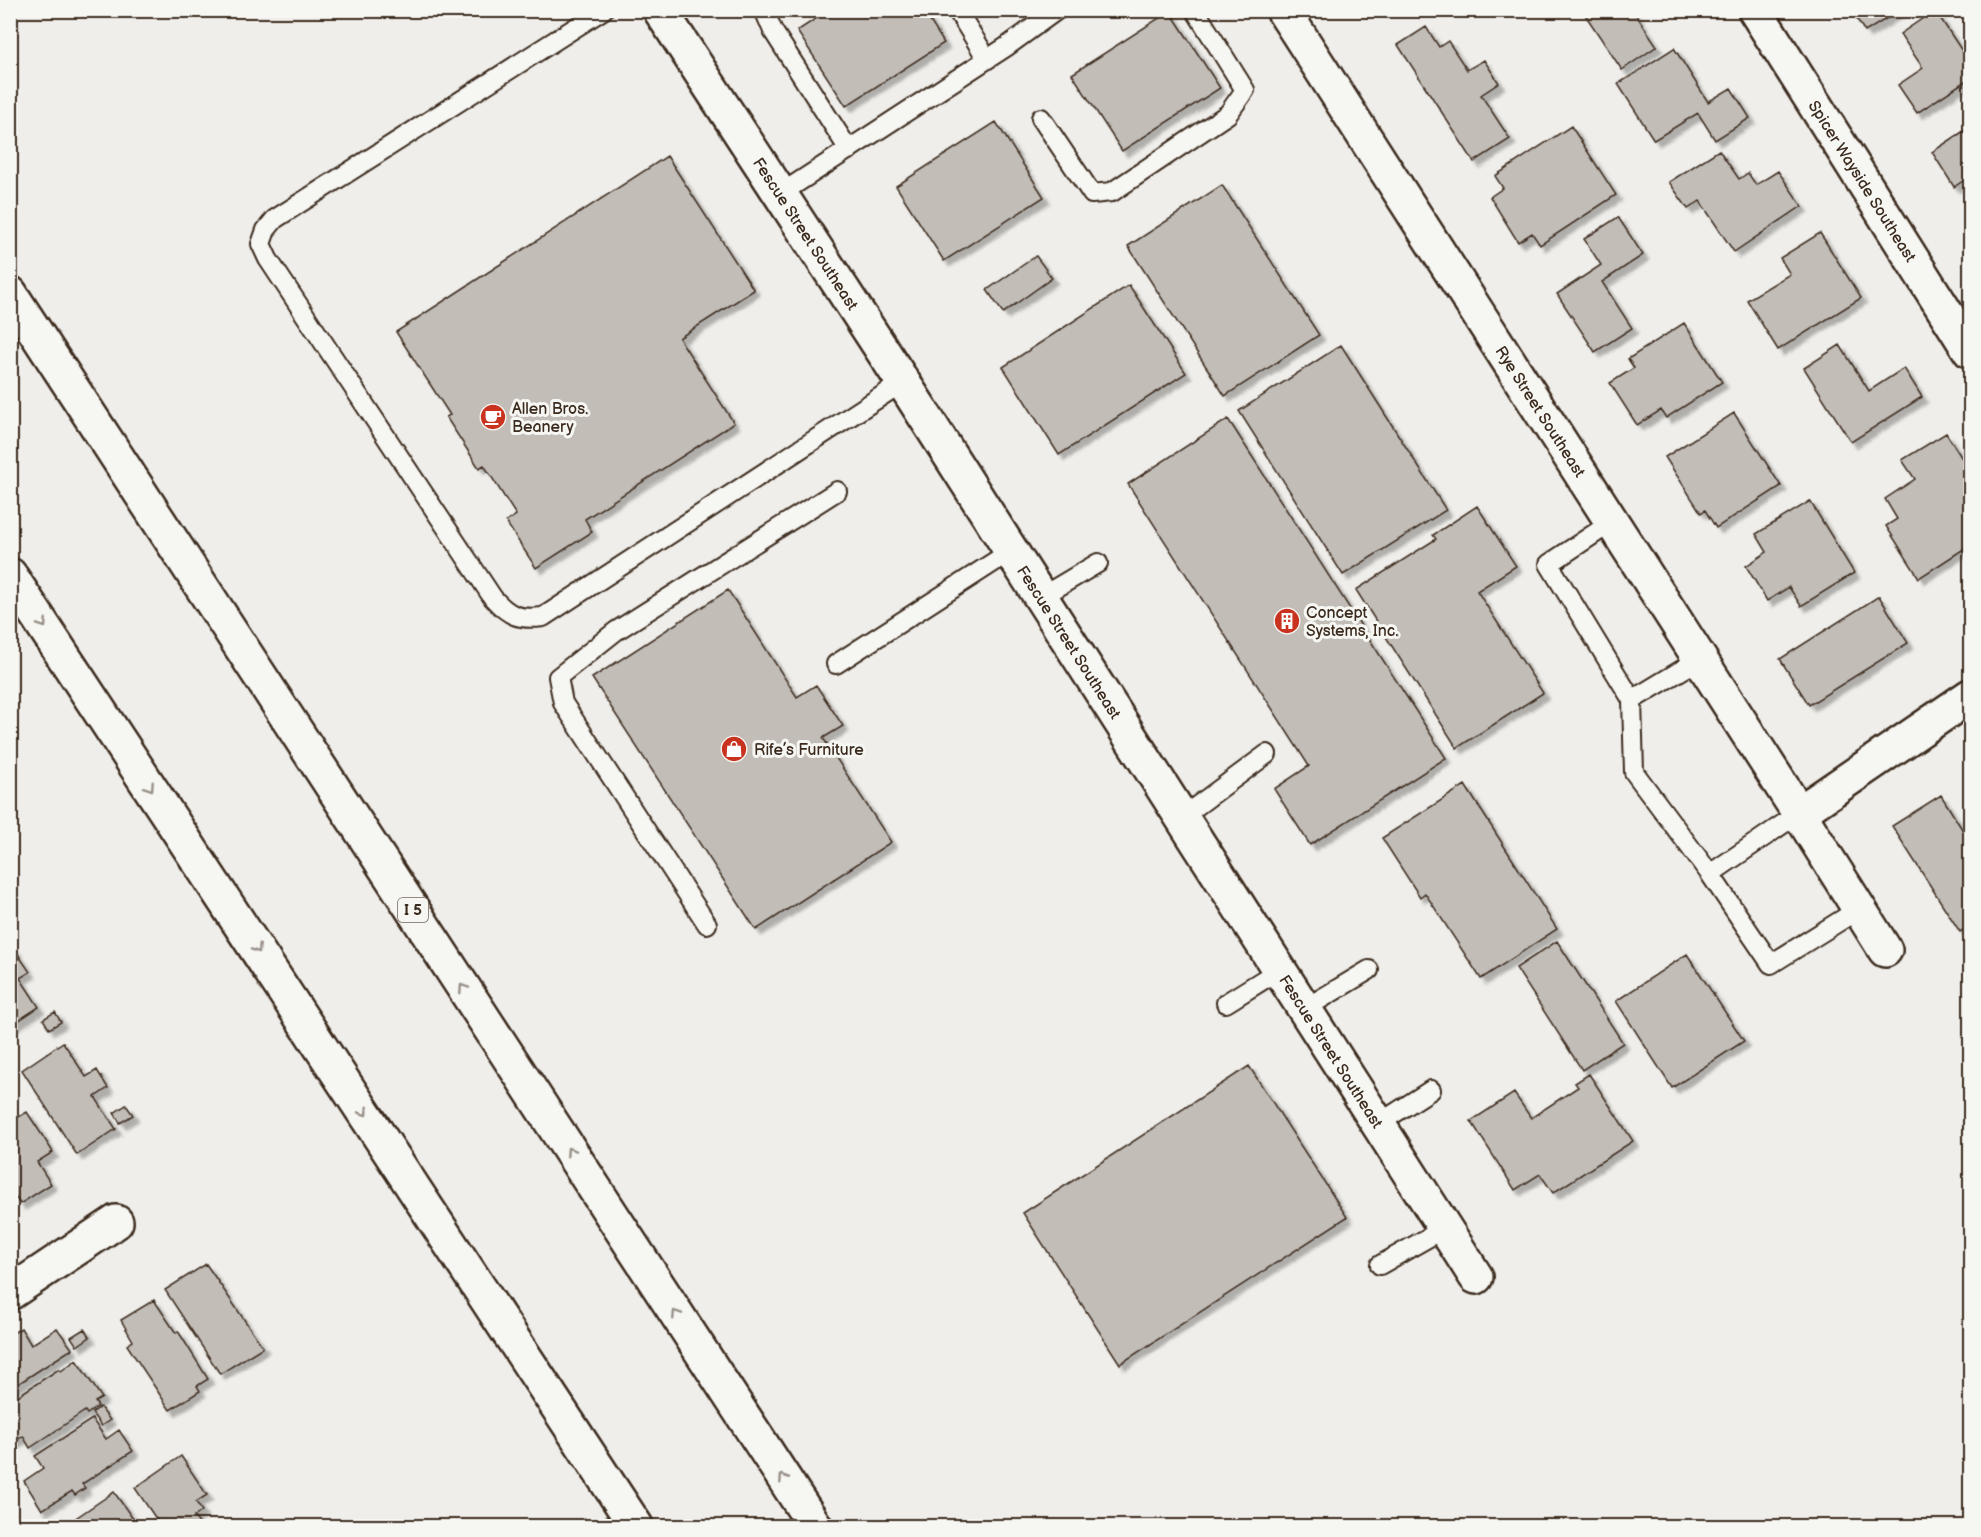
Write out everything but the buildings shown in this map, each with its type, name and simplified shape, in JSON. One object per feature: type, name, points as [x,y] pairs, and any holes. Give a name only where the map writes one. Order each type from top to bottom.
[{"type":"main road","name":"Fescue Street Southeast","points":[[660,10],[903,382],[1476,1276]]},
{"type":"main road","name":"Rye Street Southeast","points":[[1283,10],[1885,950]]},
{"type":"main road","name":"Spicer Wayside Southeast","points":[[1755,10],[1971,351]]},
{"type":"main road","name":"I 5","points":[[10,293],[815,1527]]},
{"type":"main road","points":[[10,575],[636,1527]]},
{"type":"main road","points":[[1799,813],[1971,696]]},
{"type":"main road","points":[[10,1293],[116,1222]]},
{"type":"lane","points":[[603,10],[275,219],[266,230],[261,244],[268,259],[493,598],[513,615],[527,619],[543,616],[903,382]]},
{"type":"lane","points":[[764,10],[773,31],[849,150]]},
{"type":"lane","points":[[957,10],[987,59]]},
{"type":"lane","points":[[780,194],[987,59],[1057,10]]},
{"type":"lane","points":[[1041,118],[1092,194],[1112,192],[1228,114],[1245,90],[1195,10]]},
{"type":"lane","points":[[707,924],[562,703],[558,677],[616,631],[837,491]]},
{"type":"lane","points":[[1612,522],[1549,564],[1632,700],[1634,772],[1710,874],[1771,964],[1860,909]]},
{"type":"lane","points":[[836,664],[1011,551]]},
{"type":"lane","points":[[1041,597],[1098,563]]},
{"type":"lane","points":[[1632,700],[1700,659]]},
{"type":"lane","points":[[1182,817],[1267,754]]},
{"type":"lane","points":[[1710,874],[1799,813]]},
{"type":"lane","points":[[1226,1003],[1280,970]]},
{"type":"lane","points":[[1304,1009],[1369,970]]},
{"type":"lane","points":[[1378,1124],[1431,1090]]},
{"type":"lane","points":[[1380,1265],[1445,1228]]},
{"type":"place","name":"Allen Bros. Beanery","points":[[493,417]]},
{"type":"place","name":"Concept Systems, Inc.","points":[[1287,621]]},
{"type":"place","name":"Rife’s Furniture","points":[[734,749]]}]
